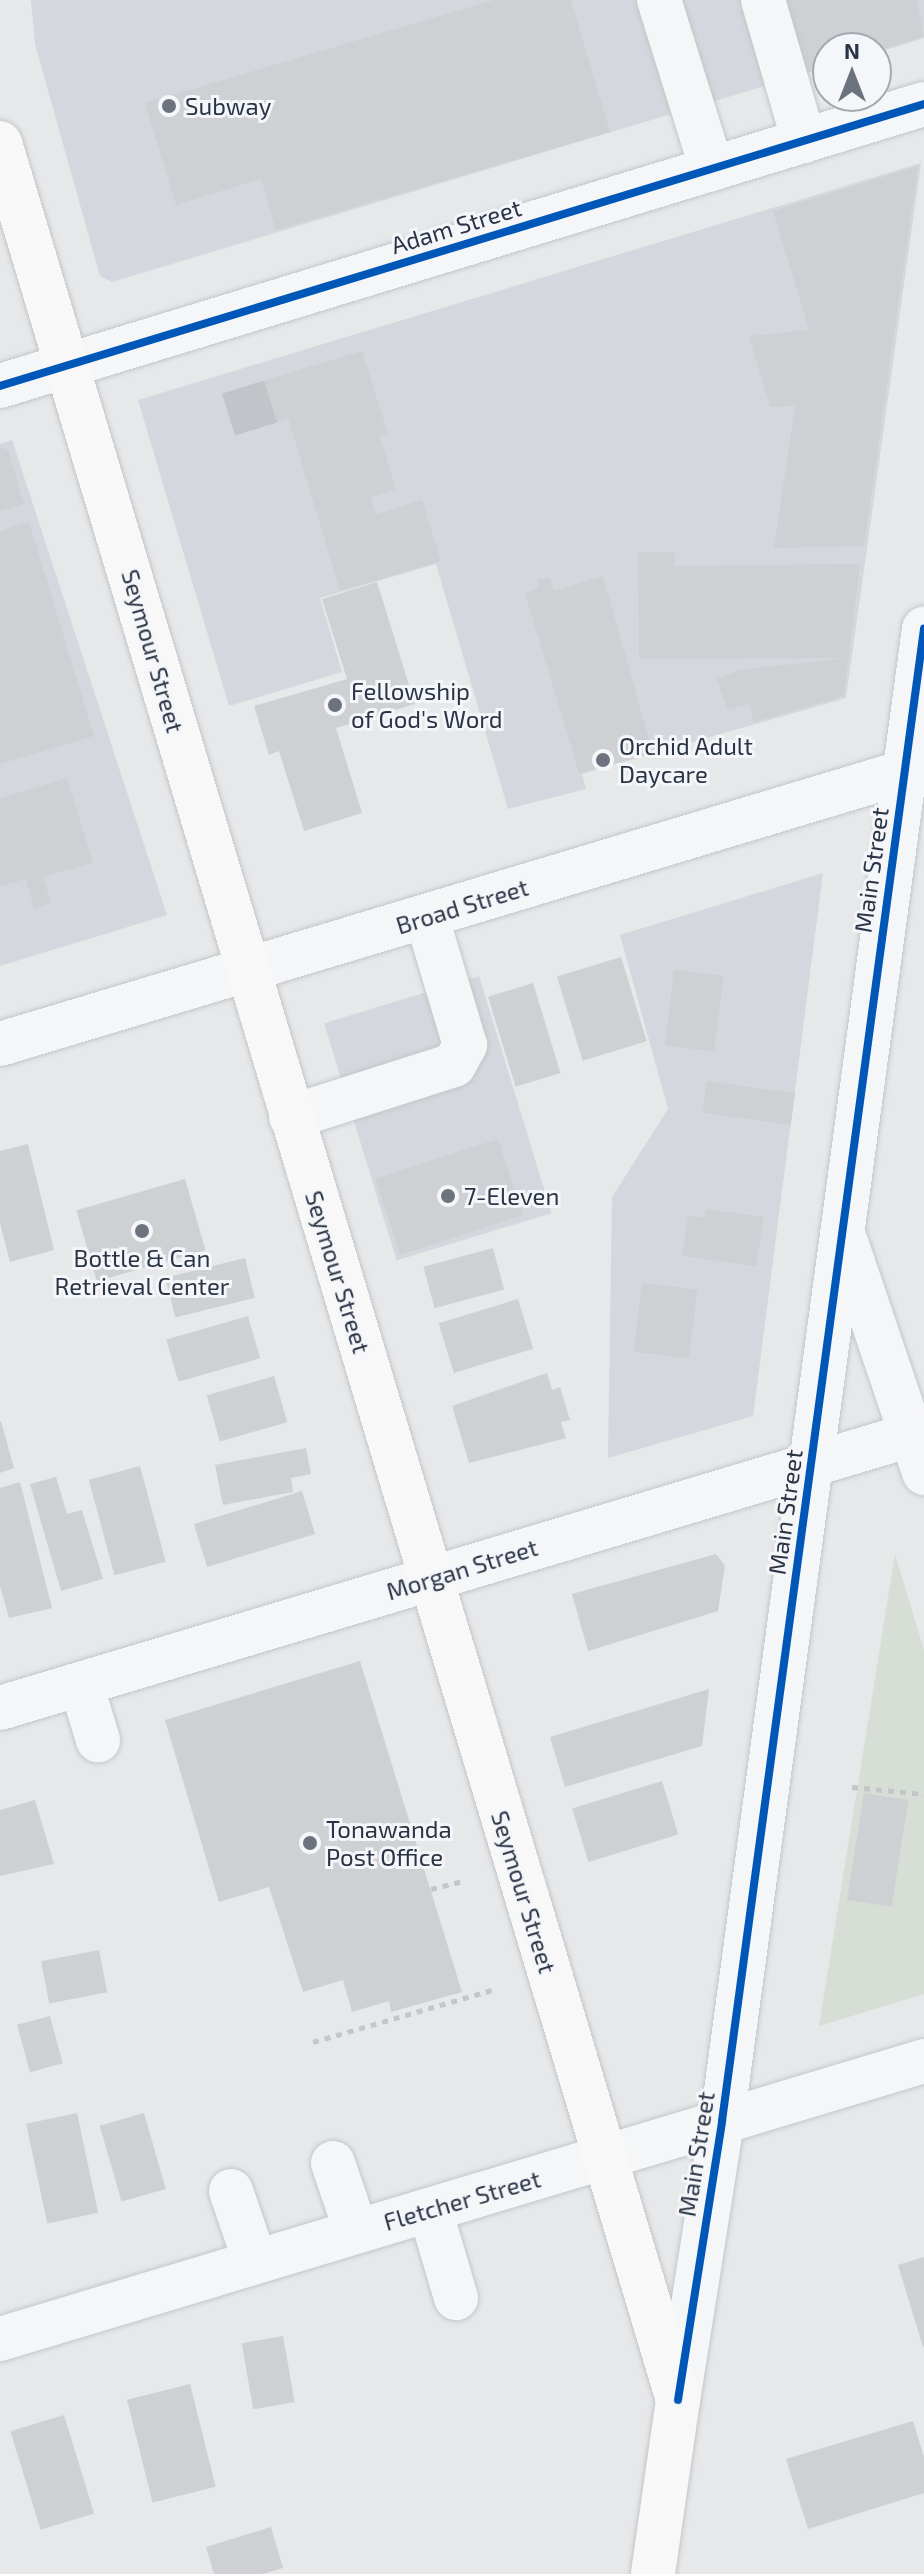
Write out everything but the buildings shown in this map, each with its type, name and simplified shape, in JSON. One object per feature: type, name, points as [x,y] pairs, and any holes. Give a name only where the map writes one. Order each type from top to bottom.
[{"type":"main road","name":"Seymour Street","points":[[0,143],[70,366],[246,970],[678,2400]]},
{"type":"main road","name":"Main Street","points":[[653,2574],[678,2400]]},
{"type":"street","points":[[659,0],[712,169]]},
{"type":"street","points":[[763,0],[804,141]]},
{"type":"street","name":"Adam Street","points":[[0,386],[924,104]]},
{"type":"street","name":"Main Street","points":[[678,2400],[722,2121],[843,1232],[915,768],[924,629]]},
{"type":"street","name":"Broad Street","points":[[0,1044],[427,918],[915,768]]},
{"type":"street","points":[[291,1117],[454,1065],[465,1045],[427,918]]},
{"type":"street","points":[[843,1232],[920,1446]]},
{"type":"street","name":"Morgan Street","points":[[0,1708],[812,1465],[920,1446]]},
{"type":"street","points":[[81,1684],[98,1740]]},
{"type":"street","name":"Fletcher Street","points":[[0,2339],[924,2061]]},
{"type":"street","points":[[333,2163],[356,2231]]},
{"type":"street","points":[[231,2191],[255,2261]]},
{"type":"street","points":[[430,2210],[456,2298]]},
{"type":"path","points":[[852,1787],[924,1794]]},
{"type":"path","points":[[431,1889],[462,1881]]},
{"type":"path","points":[[313,2042],[495,1989]]},
{"type":"shaded area","points":[[31,0],[924,0],[924,38],[892,48],[892,32],[812,32],[812,72],[112,282],[100,276],[35,44]]},
{"type":"shaded area","points":[[921,163],[846,698],[582,774],[586,789],[508,809],[436,564],[320,598],[342,672],[229,706],[138,400]]},
{"type":"shaded area","points":[[12,440],[167,915],[0,966],[0,444]]},
{"type":"shaded area","points":[[823,873],[753,1416],[608,1458],[612,1197],[668,1109],[620,935]]},
{"type":"shaded area","points":[[479,976],[552,1213],[397,1261],[324,1023]]},
{"type":"shaded area","points":[[895,1554],[924,1650],[924,1994],[819,2026]]},
{"type":"tunnel","points":[[243,387],[257,432]]},
{"type":"cycle path","points":[[0,386],[924,104]]},
{"type":"cycle path","points":[[678,2400],[722,2121],[924,629]]},
{"type":"place","name":"Subway","points":[[169,106]]},
{"type":"place","name":"Fellowship of God's Word","points":[[335,705]]},
{"type":"place","name":"Orchid Adult Daycare","points":[[603,760]]},
{"type":"place","name":"7-Eleven","points":[[448,1196]]},
{"type":"place","name":"Bottle & Can Retrieval Center","points":[[142,1231]]},
{"type":"place","name":"Tonawanda Post Office","points":[[310,1843]]}]
